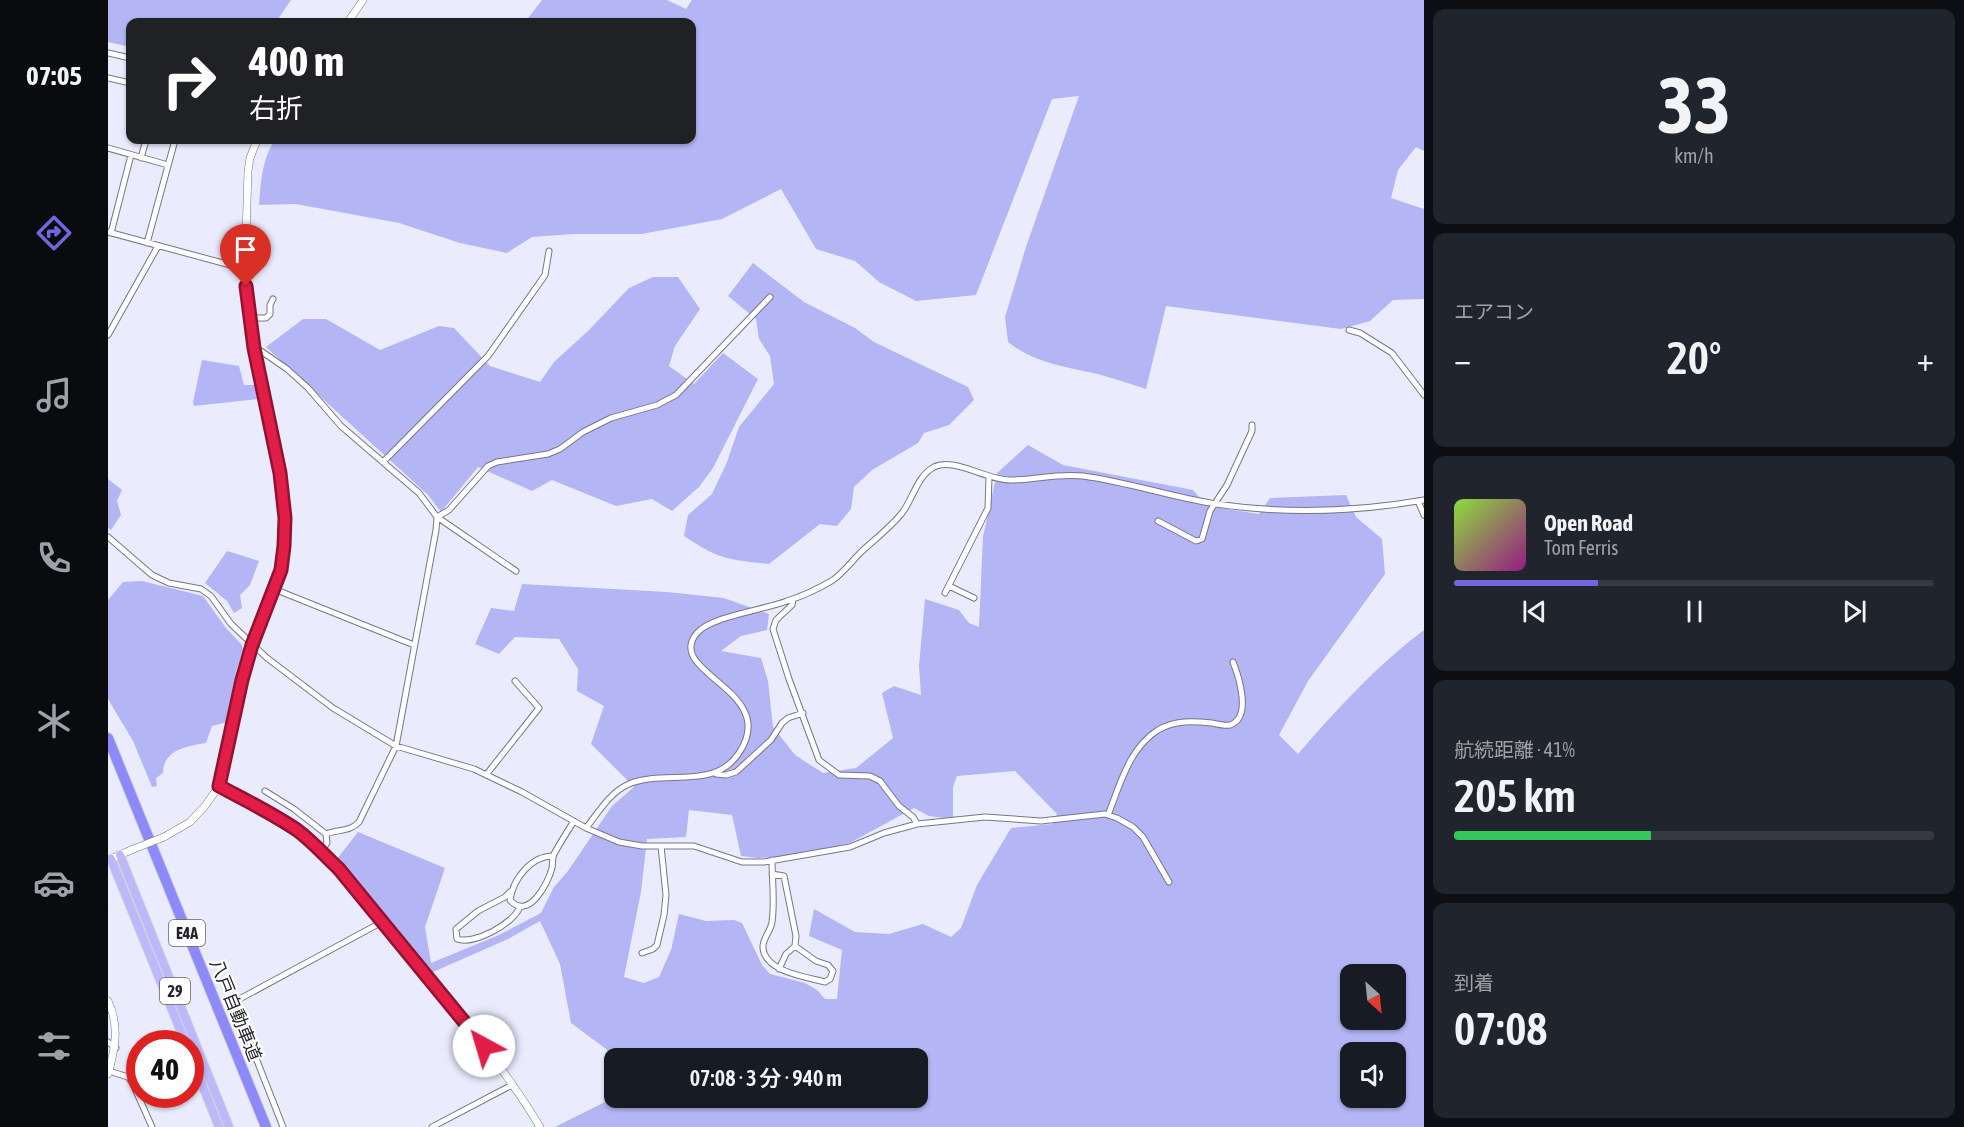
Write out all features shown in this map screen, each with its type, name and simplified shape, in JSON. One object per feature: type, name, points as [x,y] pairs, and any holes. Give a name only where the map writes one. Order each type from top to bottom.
[{"type":"highway","name":"八戸自動車道","points":[[108,738],[266,1127]]},
{"type":"main road","name":"29","points":[[120,855],[229,1127]]},
{"type":"main road","name":"29","points":[[109,860],[180,1030]]},
{"type":"main road","points":[[204,1089],[219,1127]]},
{"type":"street","points":[[351,18],[363,0]]},
{"type":"street","points":[[108,53],[126,57]]},
{"type":"street","points":[[108,78],[126,82]]},
{"type":"street","points":[[141,158],[145,144]]},
{"type":"street","points":[[147,243],[174,144]]},
{"type":"street","points":[[109,860],[164,837],[190,822],[219,786],[252,645],[281,570],[285,518],[280,473],[254,348],[245,269],[248,171],[255,144]]},
{"type":"street","points":[[108,148],[168,165]]},
{"type":"street","points":[[131,155],[109,232],[245,269]]},
{"type":"street","points":[[108,335],[158,246]]},
{"type":"street","points":[[383,462],[488,357],[545,275],[549,251]]},
{"type":"street","points":[[437,517],[449,510],[488,466],[497,462],[548,454],[611,418],[657,405],[676,395],[770,297]]},
{"type":"street","points":[[249,318],[266,318],[270,314],[273,299]]},
{"type":"street","points":[[1349,330],[1373,340],[1392,353],[1424,395]]},
{"type":"street","points":[[254,348],[286,369],[308,388],[341,426],[419,493],[437,517],[516,571]]},
{"type":"street","points":[[1158,522],[1197,541],[1202,539],[1210,511],[1227,485],[1252,431],[1252,425]]},
{"type":"street","points":[[716,774],[739,754],[747,737],[749,726],[746,712],[732,693],[699,666],[692,656],[691,643],[696,634],[704,627],[726,618],[793,599],[836,578],[902,513],[921,480],[931,468],[945,463],[989,477],[1013,480],[1059,475],[1083,476],[1215,503],[1275,510],[1374,507],[1421,501],[1424,515]]},
{"type":"street","points":[[945,593],[988,508],[989,477]]},
{"type":"street","points":[[326,834],[349,830],[358,822],[396,746],[437,517]]},
{"type":"street","points":[[108,537],[152,575],[169,583],[201,589],[211,596],[231,624],[252,645],[333,708],[396,746],[474,769],[522,792],[586,828],[619,842],[642,846],[694,846],[742,862],[772,860],[850,847],[904,826],[917,824],[986,817],[1041,821],[1097,814],[1117,818],[1133,827],[1143,837],[1168,882]]},
{"type":"street","points":[[949,586],[974,598]]},
{"type":"street","points":[[274,589],[414,645]]},
{"type":"street","points":[[793,599],[792,605],[776,620],[773,629],[819,760],[839,775],[870,776],[880,781],[899,806],[913,817],[917,824]]},
{"type":"street","points":[[1108,816],[1131,758],[1157,731],[1168,725],[1183,722],[1229,725],[1236,721],[1241,712],[1242,696],[1241,684],[1233,662]]},
{"type":"street","points":[[486,775],[539,708],[515,681]]},
{"type":"street","points":[[586,828],[615,793],[629,784],[716,774],[726,775],[736,772],[771,740],[782,723],[788,718],[803,713]]},
{"type":"street","points":[[219,786],[269,812],[299,832],[339,869],[484,1046],[540,1127]]},
{"type":"street","points":[[265,791],[294,809],[326,834],[327,843],[321,852]]},
{"type":"street","points":[[511,891],[510,900],[520,907],[527,906],[538,896],[552,868],[553,856],[574,821]]},
{"type":"street","points":[[642,953],[657,945],[664,915],[666,895],[661,846]]},
{"type":"street","points":[[520,907],[510,921],[500,927],[464,941],[458,939],[456,929],[478,911],[505,897],[528,867],[544,856],[553,856]]},
{"type":"street","points":[[772,860],[773,918],[762,947],[767,959],[780,969],[825,982],[830,979],[833,971],[828,965],[816,961],[795,946]]},
{"type":"street","points":[[772,874],[784,876],[796,936],[795,946],[786,954],[780,969]]},
{"type":"street","points":[[283,1127],[234,1002],[382,922]]},
{"type":"street","points":[[108,1002],[116,1027],[116,1048],[109,1072],[128,1077],[132,1082],[152,1127]]},
{"type":"street","points":[[108,1042],[116,1048]]},
{"type":"street","points":[[432,1127],[512,1085]]},
{"type":"shaded area","points":[[108,0],[291,0],[279,18],[126,18],[126,46],[108,42]]},
{"type":"shaded area","points":[[542,0],[667,0],[686,9],[692,0],[1424,0],[1424,151],[1416,147],[1398,170],[1391,198],[1424,209],[1424,299],[1393,300],[1370,321],[1341,329],[1166,306],[1146,389],[1101,375],[1052,364],[1018,349],[1008,342],[1005,317],[1026,247],[1079,96],[1052,99],[976,295],[916,301],[879,282],[855,261],[816,249],[781,189],[722,219],[642,234],[573,234],[532,237],[507,253],[460,243],[399,223],[296,204],[259,205],[265,163],[273,144],[696,144],[696,18],[528,18]]},
{"type":"shaded area","points":[[753,263],[804,302],[855,328],[874,342],[968,387],[974,400],[949,425],[924,433],[918,443],[872,470],[854,487],[851,509],[837,526],[820,524],[769,564],[724,557],[706,550],[684,536],[688,515],[712,494],[727,462],[739,427],[774,384],[770,356],[759,339],[756,319],[728,296]]},
{"type":"shaded area","points":[[653,277],[678,277],[700,309],[675,346],[669,366],[694,384],[723,353],[758,379],[713,468],[699,487],[672,511],[652,499],[616,506],[552,480],[532,491],[478,467],[441,512],[428,495],[266,347],[303,319],[326,319],[380,350],[439,326],[454,328],[490,366],[540,382],[554,362],[589,330],[629,288]]},
{"type":"shaded area","points":[[202,360],[239,366],[244,385],[255,385],[258,399],[194,406]]},
{"type":"shaded area","points":[[1028,445],[1063,465],[1193,490],[1207,506],[1259,514],[1270,498],[1346,495],[1356,517],[1382,539],[1385,574],[1308,681],[1279,735],[1298,754],[1358,689],[1424,630],[1424,1127],[555,1127],[604,1102],[604,1108],[928,1108],[928,1048],[605,1048],[571,1023],[560,964],[540,921],[508,939],[433,972],[337,859],[358,832],[445,868],[425,927],[431,963],[499,935],[541,913],[554,887],[568,871],[612,806],[634,787],[591,744],[604,706],[577,691],[578,669],[559,639],[515,637],[499,654],[475,644],[491,608],[514,611],[522,584],[667,592],[724,598],[769,614],[767,630],[741,636],[721,651],[761,658],[768,681],[773,727],[795,755],[823,773],[856,768],[893,738],[882,693],[894,686],[921,695],[919,666],[925,599],[959,610],[969,623],[979,627],[983,537],[997,473]],"holes":[[[1015,771],[1057,814],[1052,824],[1011,828],[977,885],[961,928],[951,937],[923,924],[889,934],[855,932],[814,909],[809,936],[842,950],[837,999],[825,999],[817,990],[805,983],[770,974],[762,965],[742,923],[734,920],[706,921],[679,914],[671,950],[659,977],[644,983],[624,977],[641,892],[647,839],[686,837],[689,810],[732,815],[741,856],[757,858],[791,857],[850,843],[914,808],[929,816],[953,819],[953,787],[957,776]]]},
{"type":"shaded area","points":[[108,479],[122,490],[117,501],[121,515],[111,530],[108,528]]},
{"type":"shaded area","points":[[227,551],[259,561],[250,585],[240,595],[242,608],[234,613],[227,601],[205,583]]},
{"type":"shaded area","points":[[142,581],[203,596],[226,628],[242,645],[243,650],[227,722],[212,726],[206,743],[177,750],[172,754],[164,765],[163,773],[156,778],[157,786],[152,787],[133,741],[108,699],[108,600],[123,582]]},
{"type":"route","points":[[246,286],[254,348],[280,473],[285,518],[284,546],[281,570],[252,645],[242,680],[219,786],[269,812],[299,832],[339,869],[484,1046]]}]
